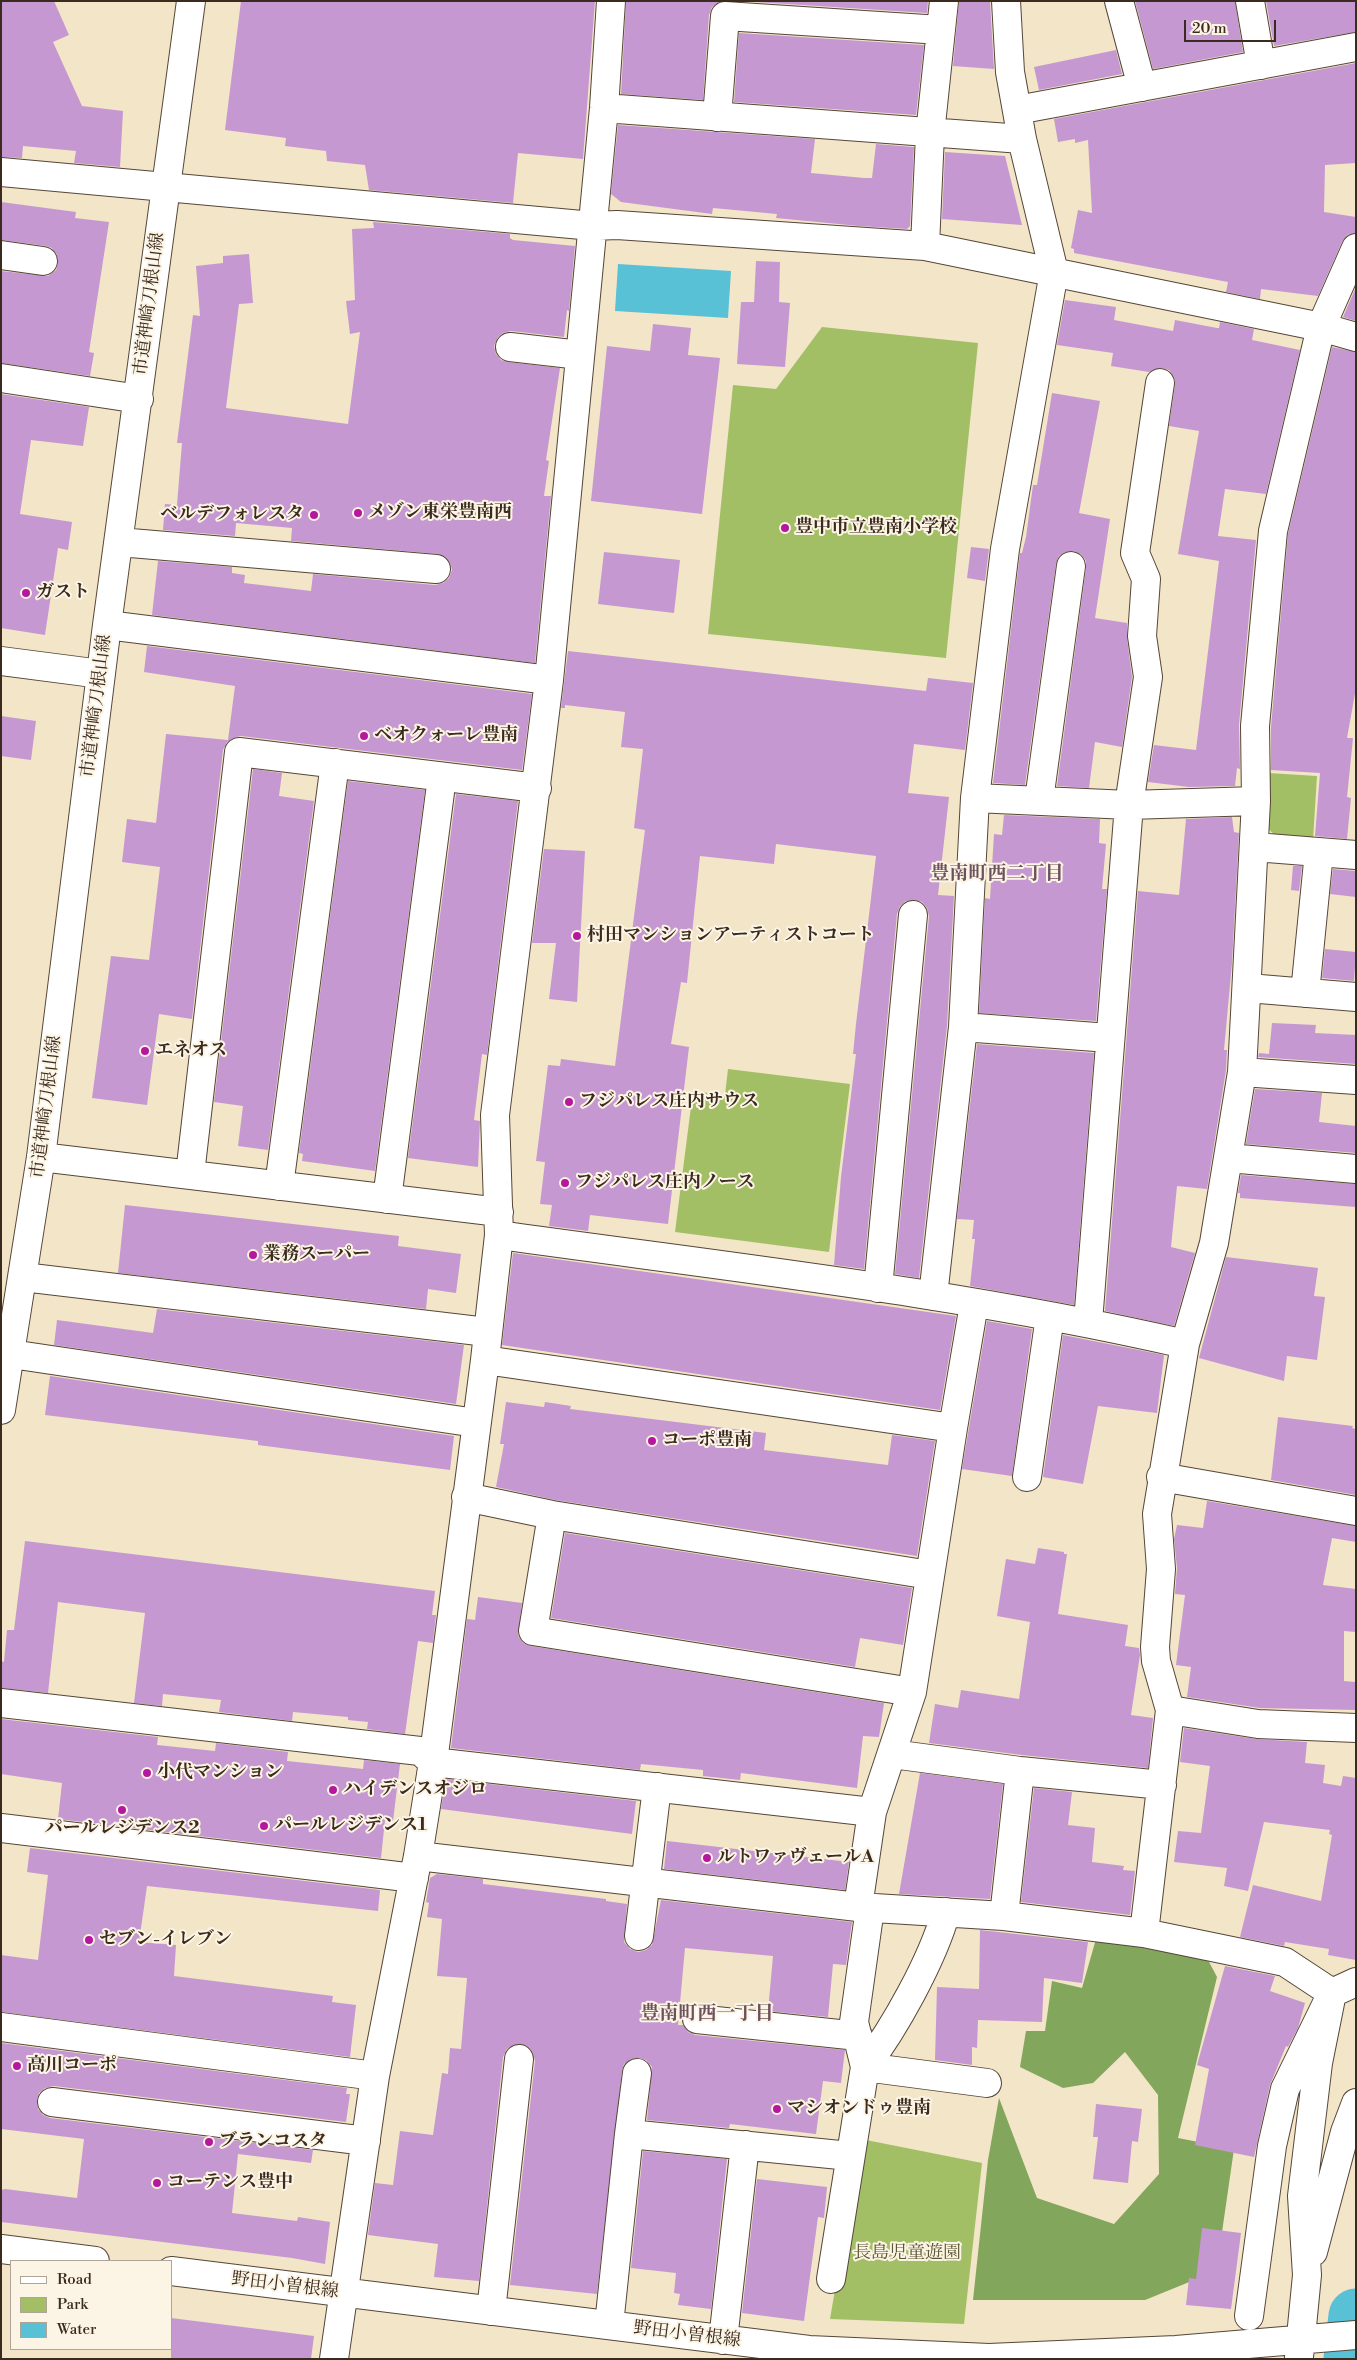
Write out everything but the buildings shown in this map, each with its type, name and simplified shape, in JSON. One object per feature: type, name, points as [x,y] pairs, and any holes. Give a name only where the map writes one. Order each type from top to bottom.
[{"type":"street","name":"市道神崎刀根山線","points":[[1,1410],[42,1157],[107,625],[139,399],[164,188],[191,1]]},
{"type":"street","points":[[334,2359],[375,2076],[416,1867],[433,1762],[485,1360],[499,1224],[495,1115],[548,680],[604,108],[610,1]]},
{"type":"street","points":[[925,246],[930,134],[944,1]]},
{"type":"street","points":[[933,1296],[963,1027],[975,798],[1005,549],[1054,272],[1022,139],[1010,72],[1006,1]]},
{"type":"street","points":[[1119,1],[1142,87]]},
{"type":"street","points":[[1250,1],[1261,65]]},
{"type":"street","points":[[717,117],[725,16],[941,30]]},
{"type":"street","points":[[1017,110],[1356,47]]},
{"type":"street","points":[[604,108],[930,134],[1022,139]]},
{"type":"street","points":[[1,172],[593,226],[617,225],[925,246],[1321,327],[1356,336]]},
{"type":"street","points":[[1144,1932],[1170,1710],[1156,1661],[1155,1647],[1161,1569],[1160,1538],[1156,1514],[1185,1344],[1214,1244],[1242,1072],[1255,847],[1255,726],[1273,531],[1321,327],[1356,248]]},
{"type":"street","points":[[1,255],[43,261]]},
{"type":"street","points":[[510,347],[580,355]]},
{"type":"street","points":[[1,378],[139,399]]},
{"type":"street","points":[[1088,1322],[1129,804],[1148,677],[1142,636],[1146,579],[1135,553],[1160,383]]},
{"type":"street","points":[[119,542],[436,569]]},
{"type":"street","points":[[1039,800],[1071,566]]},
{"type":"street","points":[[107,625],[548,680]]},
{"type":"street","points":[[1,661],[101,674]]},
{"type":"street","points":[[190,1174],[239,752],[536,788]]},
{"type":"street","points":[[279,1186],[335,763]]},
{"type":"street","points":[[387,1199],[442,776]]},
{"type":"street","points":[[975,798],[1129,804],[1256,800]]},
{"type":"street","points":[[1255,847],[1319,852],[1355,850]]},
{"type":"street","points":[[1306,993],[1319,852]]},
{"type":"street","points":[[878,1288],[914,915]]},
{"type":"street","points":[[1248,988],[1356,997]]},
{"type":"street","points":[[963,1027],[1110,1038]]},
{"type":"street","points":[[1242,1072],[1356,1080]]},
{"type":"street","points":[[42,1157],[387,1199],[499,1224],[1088,1322],[1185,1344]]},
{"type":"street","points":[[1228,1158],[1356,1169]]},
{"type":"street","points":[[23,1277],[487,1332]]},
{"type":"street","points":[[831,2279],[865,2068],[856,2029],[872,1812],[912,1692],[974,1304]]},
{"type":"street","points":[[1027,1477],[1050,1316]]},
{"type":"street","points":[[11,1354],[476,1424]]},
{"type":"street","points":[[485,1360],[953,1428]]},
{"type":"street","points":[[1161,1477],[1356,1511]]},
{"type":"street","points":[[466,1497],[552,1515],[930,1575]]},
{"type":"street","points":[[552,1515],[533,1631],[912,1692]]},
{"type":"street","points":[[1,1703],[420,1751],[433,1762],[872,1812]]},
{"type":"street","points":[[1170,1710],[1258,1724],[1356,1728]]},
{"type":"street","points":[[892,1754],[1020,1771],[1162,1785]]},
{"type":"street","points":[[1004,1916],[1020,1771]]},
{"type":"street","points":[[639,1936],[656,1787]]},
{"type":"street","points":[[1,1828],[416,1867],[645,1881],[864,1907],[1004,1916],[1144,1932],[1285,1962],[1344,1988]]},
{"type":"street","points":[[865,2068],[890,2032],[939,1937],[946,1912]]},
{"type":"street","points":[[1304,2346],[1307,2275],[1302,2196],[1318,2063],[1344,1988]]},
{"type":"street","points":[[1249,2316],[1272,2146],[1285,2089],[1344,1988]]},
{"type":"street","points":[[697,2019],[856,2029]]},
{"type":"street","points":[[1,2027],[375,2076]]},
{"type":"street","points":[[490,2311],[518,2059]]},
{"type":"street","points":[[865,2068],[987,2083]]},
{"type":"street","points":[[609,2325],[637,2073]]},
{"type":"street","points":[[52,2102],[366,2141]]},
{"type":"street","points":[[1307,2275],[1345,2132],[1356,2103]]},
{"type":"street","points":[[629,2134],[850,2156]]},
{"type":"street","points":[[723,2340],[745,2145]]},
{"type":"street","points":[[1,2249],[87,2260]]},
{"type":"street","name":"野田小曽根線","points":[[172,2271],[723,2340],[808,2355],[989,2358],[1304,2346],[1356,2335]]},
{"type":"green space","points":[[822,327],[978,343],[946,658],[708,634],[733,385],[776,389]]},
{"type":"green space","points":[[1268,773],[1317,776],[1313,840],[1277,837],[1265,826]]},
{"type":"green space","points":[[728,1069],[850,1084],[829,1252],[675,1232],[693,1091],[725,1095]]},
{"type":"green space","points":[[1096,1939],[1208,1960],[1217,1977],[1178,2138],[1234,2149],[1220,2246],[1209,2274],[1145,2300],[973,2300],[988,2160],[999,2098],[1037,2198],[1114,2224],[1159,2174],[1158,2095],[1125,2052],[1093,2083],[1063,2088],[1020,2067],[1026,2031],[1045,2031],[1052,1981],[1082,1988]]},
{"type":"green space","name":"長島児童遊園","points":[[861,2139],[982,2163],[964,2324],[830,2319]]},
{"type":"water","points":[[618,264],[731,271],[728,318],[615,311]]},
{"type":"waterway","points":[[1351,2359],[1356,2316]]},
{"type":"place","name":"メゾン東栄豊南西","points":[[358,513]]},
{"type":"place","name":"ベルデフォレスタ","points":[[314,515]]},
{"type":"place","name":"豊中市立豊南小学校","points":[[785,528]]},
{"type":"place","name":"ガスト","points":[[26,593]]},
{"type":"place","name":"ベオクォーレ豊南","points":[[364,736]]},
{"type":"place","name":"村田マンションアーティストコート","points":[[577,936]]},
{"type":"place","name":"エネオス","points":[[145,1051]]},
{"type":"place","name":"フジパレス庄内サウス","points":[[569,1102]]},
{"type":"place","name":"フジパレス庄内ノース","points":[[565,1183]]},
{"type":"place","name":"業務スーパー","points":[[253,1255]]},
{"type":"place","name":"コーポ豊南","points":[[652,1441]]},
{"type":"place","name":"小代マンション","points":[[147,1773]]},
{"type":"place","name":"ハイデンスオジロ","points":[[333,1790]]},
{"type":"place","name":"パールレジデンス2","points":[[122,1810]]},
{"type":"place","name":"パールレジデンス1","points":[[264,1826]]},
{"type":"place","name":"ルトワァヴェールA","points":[[707,1858]]},
{"type":"place","name":"セブン-イレブン","points":[[89,1940]]},
{"type":"place","name":"高川コーポ","points":[[17,2066]]},
{"type":"place","name":"マシオンドゥ豊南","points":[[777,2109]]},
{"type":"place","name":"ブランコスタ","points":[[209,2142]]},
{"type":"place","name":"コーテンス豊中","points":[[157,2183]]},
{"type":"district","name":"豊南町西二丁目","points":[[997,874]]},
{"type":"district","name":"豊南町西一丁目","points":[[707,2014]]}]
